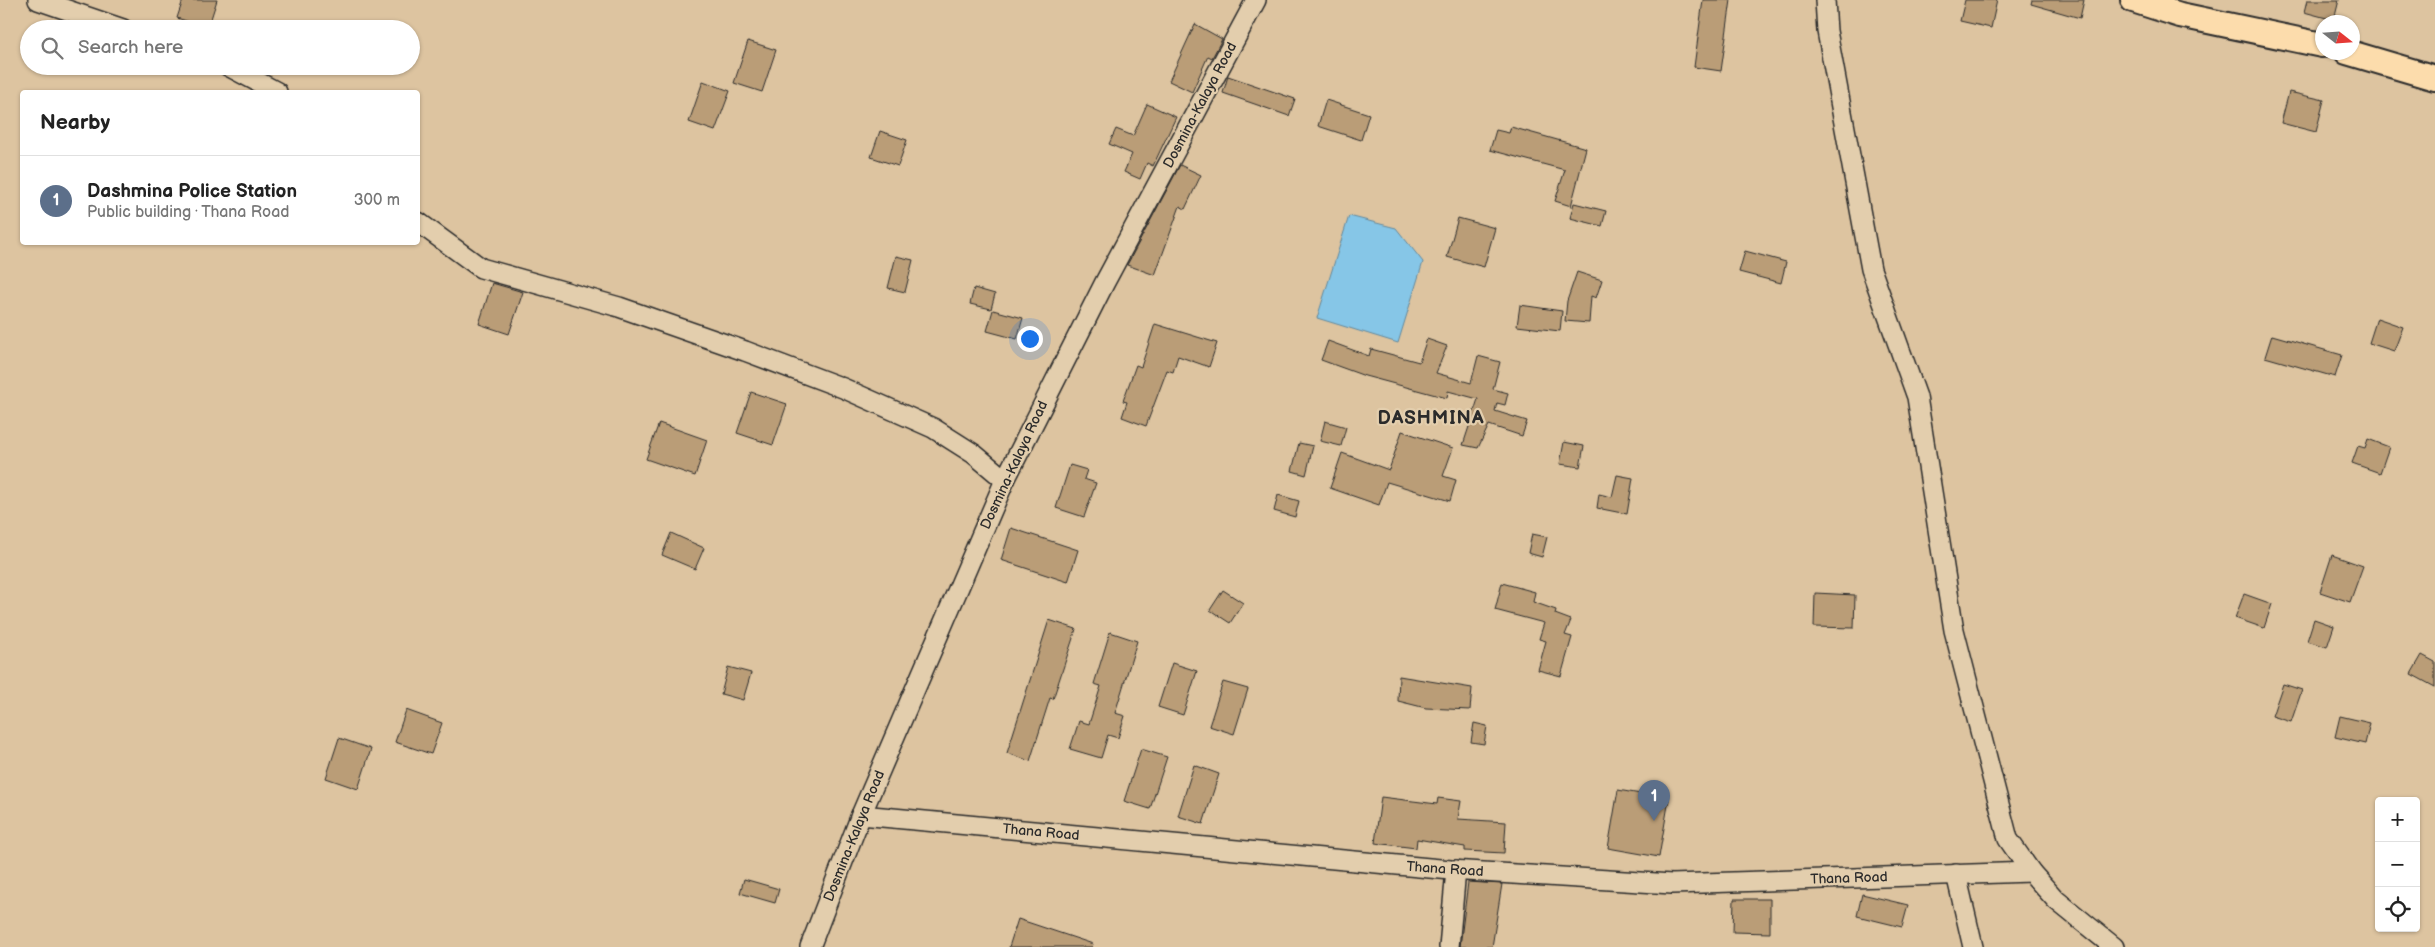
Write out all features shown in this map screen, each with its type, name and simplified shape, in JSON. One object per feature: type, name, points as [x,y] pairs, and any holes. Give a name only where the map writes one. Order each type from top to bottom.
[{"type":"main road","points":[[2133,0],[2180,15],[2315,44]]},
{"type":"main road","points":[[2360,56],[2435,78]]},
{"type":"street","points":[[38,0],[97,20]]},
{"type":"street","name":"Dosmina-Kalaya Road","points":[[810,947],[860,815],[1005,480],[1105,282],[1256,0]]},
{"type":"street","points":[[1825,0],[1827,31],[1870,270],[1917,397],[1954,630],[2008,839],[2031,872],[2056,900],[2114,947]]},
{"type":"street","points":[[245,75],[273,90]]},
{"type":"street","points":[[420,223],[481,268],[619,307],[843,388],[933,428],[974,454],[1005,480]]},
{"type":"street","name":"Thana Road","points":[[860,815],[1456,870],[1672,884],[2031,872]]},
{"type":"street","points":[[1449,947],[1456,870]]},
{"type":"street","points":[[1956,874],[1973,947]]},
{"type":"water","points":[[1349,216],[1396,228],[1423,262],[1398,343],[1317,318]]},
{"type":"building","points":[[183,0],[217,0],[211,20],[183,20],[177,18]]},
{"type":"building","points":[[1703,0],[1731,0],[1721,71],[1694,67]]},
{"type":"building","points":[[1965,0],[1997,0],[1991,28],[1960,21]]},
{"type":"building","points":[[2032,0],[2084,0],[2080,18],[2031,4]]},
{"type":"building","points":[[2307,0],[2339,0],[2335,15],[2315,15],[2304,12]]},
{"type":"building","points":[[1195,24],[1222,39],[1212,58],[1208,56],[1192,92],[1169,81]]},
{"type":"building","points":[[748,41],[776,50],[762,92],[734,83]]},
{"type":"building","points":[[1228,76],[1295,99],[1289,116],[1223,93]]},
{"type":"building","points":[[703,81],[730,91],[715,131],[689,122]]},
{"type":"building","points":[[2289,92],[2324,100],[2316,132],[2281,123]]},
{"type":"building","points":[[1326,100],[1369,114],[1361,140],[1318,126]]},
{"type":"building","points":[[1147,104],[1176,117],[1153,166],[1147,163],[1140,179],[1124,172],[1132,154],[1109,144],[1116,129],[1133,136]]},
{"type":"building","points":[[1511,127],[1586,148],[1571,206],[1555,201],[1565,170],[1490,150],[1496,130],[1509,133]]},
{"type":"building","points":[[880,131],[907,140],[898,166],[871,157]]},
{"type":"building","points":[[1180,165],[1201,175],[1185,209],[1180,206],[1155,275],[1127,265]]},
{"type":"building","points":[[1574,203],[1606,211],[1602,226],[1570,218]]},
{"type":"building","points":[[1458,218],[1495,228],[1484,267],[1447,257]]},
{"type":"building","points":[[1745,251],[1786,262],[1781,283],[1739,272]]},
{"type":"building","points":[[896,256],[913,260],[905,292],[888,288]]},
{"type":"building","points":[[1577,272],[1602,280],[1596,298],[1591,296],[1589,323],[1565,321],[1567,301]]},
{"type":"building","points":[[492,283],[523,292],[509,334],[479,324]]},
{"type":"building","points":[[974,288],[995,294],[991,309],[970,304]]},
{"type":"building","points":[[1520,305],[1562,311],[1560,331],[1517,326]]},
{"type":"building","points":[[993,310],[1023,318],[1017,339],[987,331]]},
{"type":"building","points":[[2377,318],[2403,327],[2394,351],[2369,343]]},
{"type":"building","points":[[1155,324],[1217,343],[1209,367],[1178,356],[1173,372],[1167,370],[1146,426],[1122,417],[1127,402],[1123,401],[1136,365],[1141,367]]},
{"type":"building","points":[[2272,335],[2342,355],[2335,377],[2265,357]]},
{"type":"building","points":[[1427,339],[1447,346],[1436,373],[1471,383],[1478,356],[1500,362],[1493,389],[1508,393],[1505,405],[1497,403],[1495,411],[1527,421],[1522,436],[1489,425],[1478,448],[1463,445],[1478,399],[1448,391],[1447,398],[1365,376],[1321,360],[1328,341],[1369,356],[1371,349],[1419,362]]},
{"type":"building","points":[[751,392],[787,404],[773,445],[737,433]]},
{"type":"building","points":[[1325,421],[1346,427],[1341,446],[1320,441]]},
{"type":"building","points":[[659,423],[707,440],[695,476],[646,459]]},
{"type":"building","points":[[1402,431],[1453,448],[1443,476],[1456,480],[1450,501],[1387,482],[1379,505],[1330,488],[1342,453],[1389,470]]},
{"type":"building","points":[[2368,439],[2389,447],[2380,473],[2352,463],[2358,446],[2365,448]]},
{"type":"building","points":[[1564,442],[1584,446],[1580,467],[1560,464]]},
{"type":"building","points":[[1299,443],[1313,446],[1306,475],[1292,471]]},
{"type":"building","points":[[1070,465],[1087,470],[1084,479],[1096,483],[1084,517],[1056,508]]},
{"type":"building","points":[[1617,475],[1633,478],[1627,514],[1597,508],[1599,494],[1612,497]]},
{"type":"building","points":[[1278,495],[1299,501],[1295,517],[1274,511]]},
{"type":"building","points":[[1011,528],[1078,550],[1068,582],[1001,560]]},
{"type":"building","points":[[671,533],[704,548],[695,569],[662,555]]},
{"type":"building","points":[[1532,534],[1547,537],[1542,557],[1528,553]]},
{"type":"building","points":[[2332,555],[2363,566],[2350,602],[2320,592]]},
{"type":"building","points":[[1502,583],[1535,592],[1533,602],[1556,610],[1555,614],[1571,620],[1565,635],[1572,637],[1561,676],[1538,670],[1546,641],[1539,639],[1544,623],[1495,610]]},
{"type":"building","points":[[1223,590],[1243,603],[1230,623],[1210,610]]},
{"type":"building","points":[[1815,593],[1855,595],[1854,628],[1814,627]]},
{"type":"building","points":[[2244,594],[2272,604],[2264,628],[2235,618]]},
{"type":"building","points":[[2314,619],[2334,626],[2327,647],[2307,641]]},
{"type":"building","points":[[1049,620],[1076,629],[1053,699],[1050,698],[1030,761],[1007,753]]},
{"type":"building","points":[[1110,632],[1137,641],[1115,713],[1125,716],[1118,738],[1108,735],[1101,758],[1070,749],[1079,721],[1089,724],[1101,686],[1094,684]]},
{"type":"building","points":[[2422,655],[2435,662],[2435,687],[2411,674]]},
{"type":"building","points":[[1172,663],[1197,671],[1183,715],[1158,707]]},
{"type":"building","points":[[728,667],[751,673],[743,700],[721,694]]},
{"type":"building","points":[[1399,676],[1472,688],[1470,710],[1426,708],[1398,701]]},
{"type":"building","points":[[1223,682],[1248,689],[1234,734],[1209,726]]},
{"type":"building","points":[[2283,684],[2302,690],[2291,722],[2272,716]]},
{"type":"building","points":[[406,710],[442,723],[431,754],[395,742]]},
{"type":"building","points":[[2340,716],[2370,723],[2365,744],[2335,737]]},
{"type":"building","points":[[1474,723],[1487,726],[1484,744],[1471,742]]},
{"type":"building","points":[[339,738],[371,749],[358,789],[326,778]]},
{"type":"building","points":[[1141,749],[1167,757],[1150,809],[1124,801]]},
{"type":"building","points":[[1194,765],[1219,774],[1203,824],[1178,816]]},
{"type":"building","points":[[1618,790],[1669,799],[1659,857],[1608,848]]},
{"type":"building","points":[[1381,797],[1437,804],[1438,798],[1461,801],[1458,819],[1506,822],[1504,853],[1465,851],[1465,847],[1417,839],[1416,848],[1375,843]]},
{"type":"building","points":[[744,879],[779,889],[775,903],[740,893]]},
{"type":"building","points":[[1468,882],[1502,884],[1492,947],[1460,947]]},
{"type":"building","points":[[1862,894],[1908,905],[1902,927],[1857,916]]},
{"type":"building","points":[[1734,899],[1770,899],[1770,933],[1733,932]]},
{"type":"building","points":[[1018,919],[1093,944],[1092,947],[1009,947]]},
{"type":"place","name":"Dashmina Police Station","points":[[1654,821]]},
{"type":"district","name":"DASHMINA","points":[[1431,418]]}]
